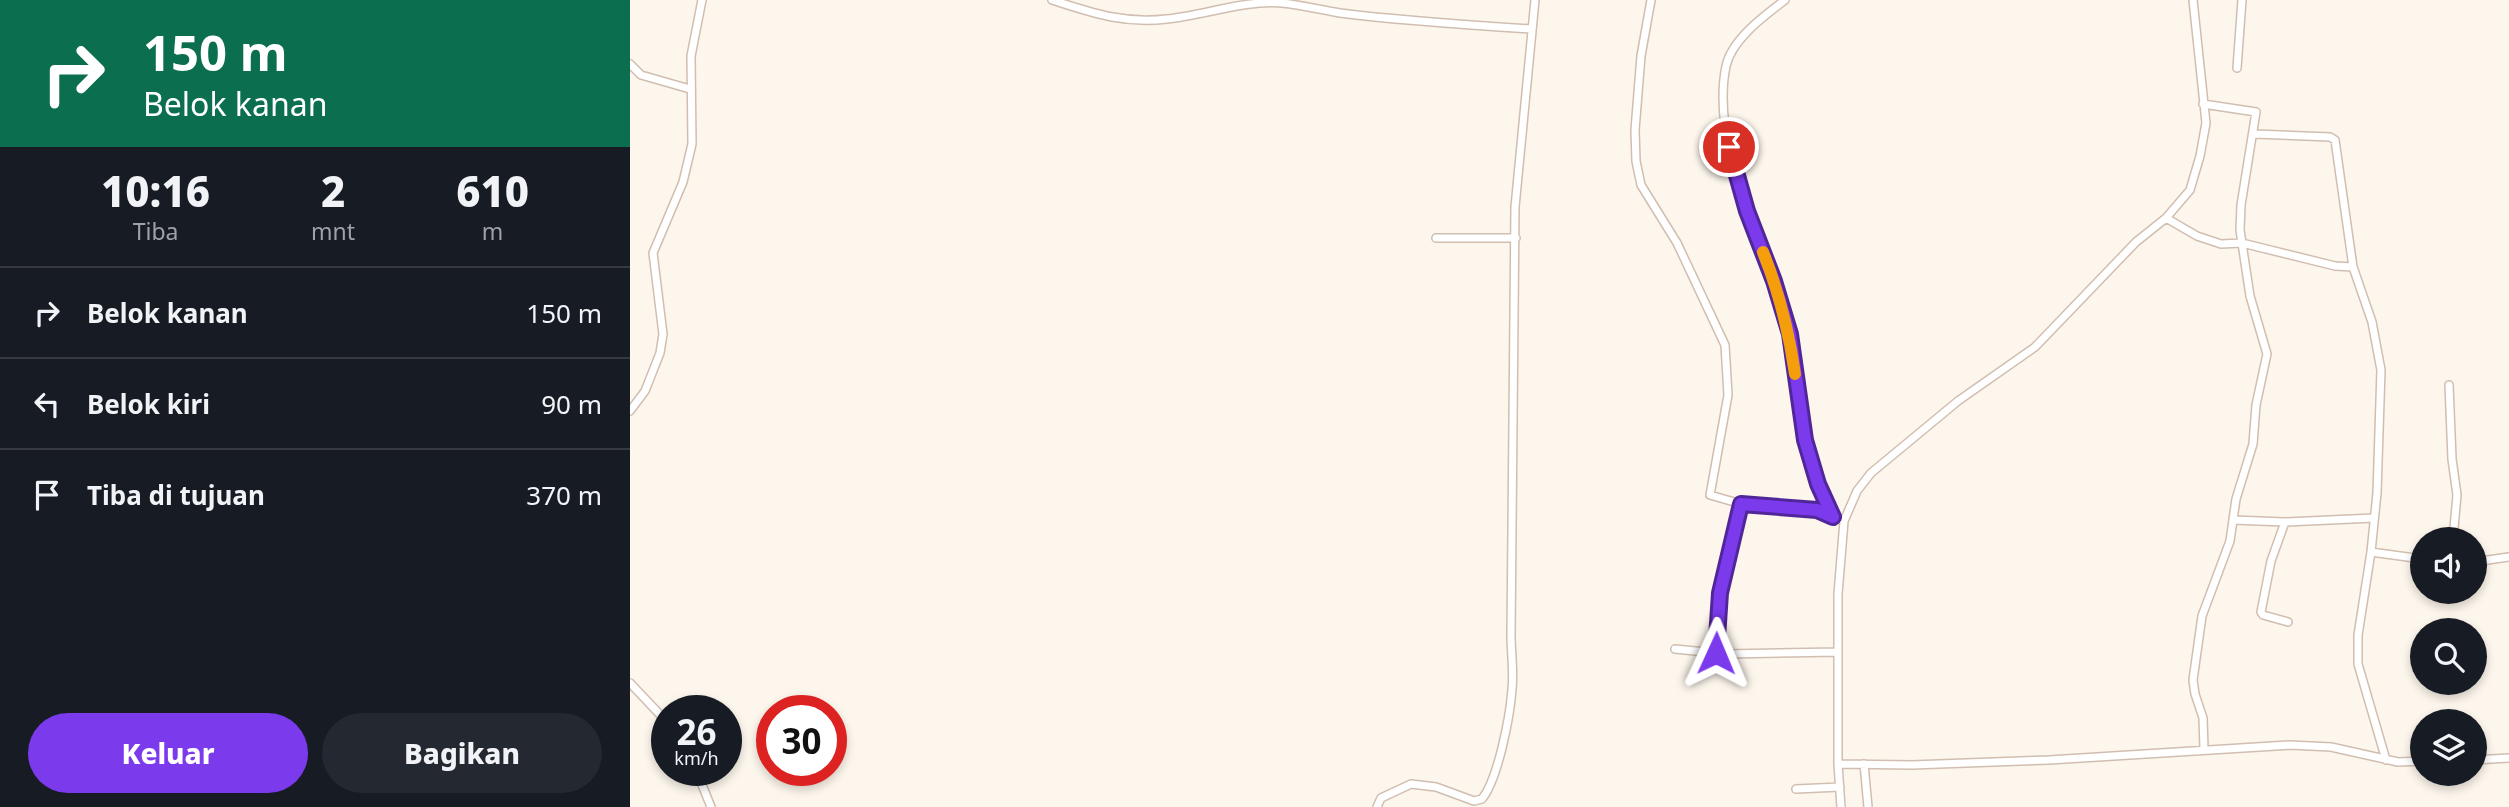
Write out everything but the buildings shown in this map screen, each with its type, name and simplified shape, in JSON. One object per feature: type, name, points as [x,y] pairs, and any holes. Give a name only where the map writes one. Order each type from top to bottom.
[{"type":"street","points":[[630,411],[645,391],[660,353],[663,334],[653,253],[673,208],[692,144],[691,55],[702,0]]},
{"type":"street","points":[[1052,0],[1105,17],[1135,20],[1169,19],[1244,6],[1281,3],[1337,13],[1531,29]]},
{"type":"street","points":[[1377,807],[1381,798],[1411,784],[1436,787],[1474,801],[1482,799],[1493,779],[1507,720],[1513,687],[1511,509],[1515,207],[1535,0]]},
{"type":"street","points":[[1651,0],[1635,130],[1636,162],[1641,185],[1677,243],[1725,345],[1728,395],[1710,495],[1741,504],[1817,510],[1844,521]]},
{"type":"street","points":[[1785,0],[1732,51],[1726,70],[1722,108],[1724,129],[1747,211],[1774,281],[1790,334],[1805,440],[1818,484],[1833,517]]},
{"type":"street","points":[[1841,807],[1838,764],[1838,594],[1844,521],[1857,491],[1878,467],[1958,401],[2035,347],[2136,242],[2166,218],[2190,190],[2196,174],[2206,122],[2193,0]]},
{"type":"street","points":[[2237,68],[2242,0]]},
{"type":"street","points":[[630,64],[641,75],[690,89]]},
{"type":"street","points":[[2203,104],[2256,113],[2241,205],[2242,243],[2254,313],[2267,354],[2256,405],[2253,444],[2236,499],[2225,556],[2203,608],[2194,667],[2194,689],[2203,718],[2204,749]]},
{"type":"street","points":[[2254,134],[2330,137],[2336,140],[2353,267],[2372,321],[2381,370],[2374,518],[2358,635],[2358,664],[2386,760]]},
{"type":"street","points":[[2166,218],[2197,236],[2221,244],[2242,243],[2353,267]]},
{"type":"street","points":[[1436,238],[1516,238]]},
{"type":"street","points":[[2449,385],[2452,459],[2457,495],[2454,527]]},
{"type":"street","points":[[1716,653],[1720,593],[1741,504]]},
{"type":"street","points":[[2233,520],[2285,522],[2374,518]]},
{"type":"street","points":[[2285,522],[2271,561],[2261,610],[2263,615],[2288,622]]},
{"type":"street","points":[[2371,552],[2410,557]]},
{"type":"street","points":[[2487,560],[2509,557]]},
{"type":"street","points":[[1675,649],[1716,653],[1838,652]]},
{"type":"street","points":[[630,683],[651,705]]},
{"type":"street","points":[[1838,764],[2049,760],[2290,745],[2331,747],[2386,760],[2410,761]]},
{"type":"street","points":[[2487,759],[2509,758]]},
{"type":"street","points":[[1864,764],[1868,807]]},
{"type":"street","points":[[702,786],[711,807]]},
{"type":"street","points":[[1796,789],[1840,787]]},
{"type":"slow traffic","points":[[1763,252],[1790,334],[1795,374]]},
{"type":"route","points":[[1716,653],[1720,593],[1741,504],[1817,510],[1833,517],[1818,484],[1805,440],[1790,334],[1774,281],[1747,211],[1729,147]]}]
